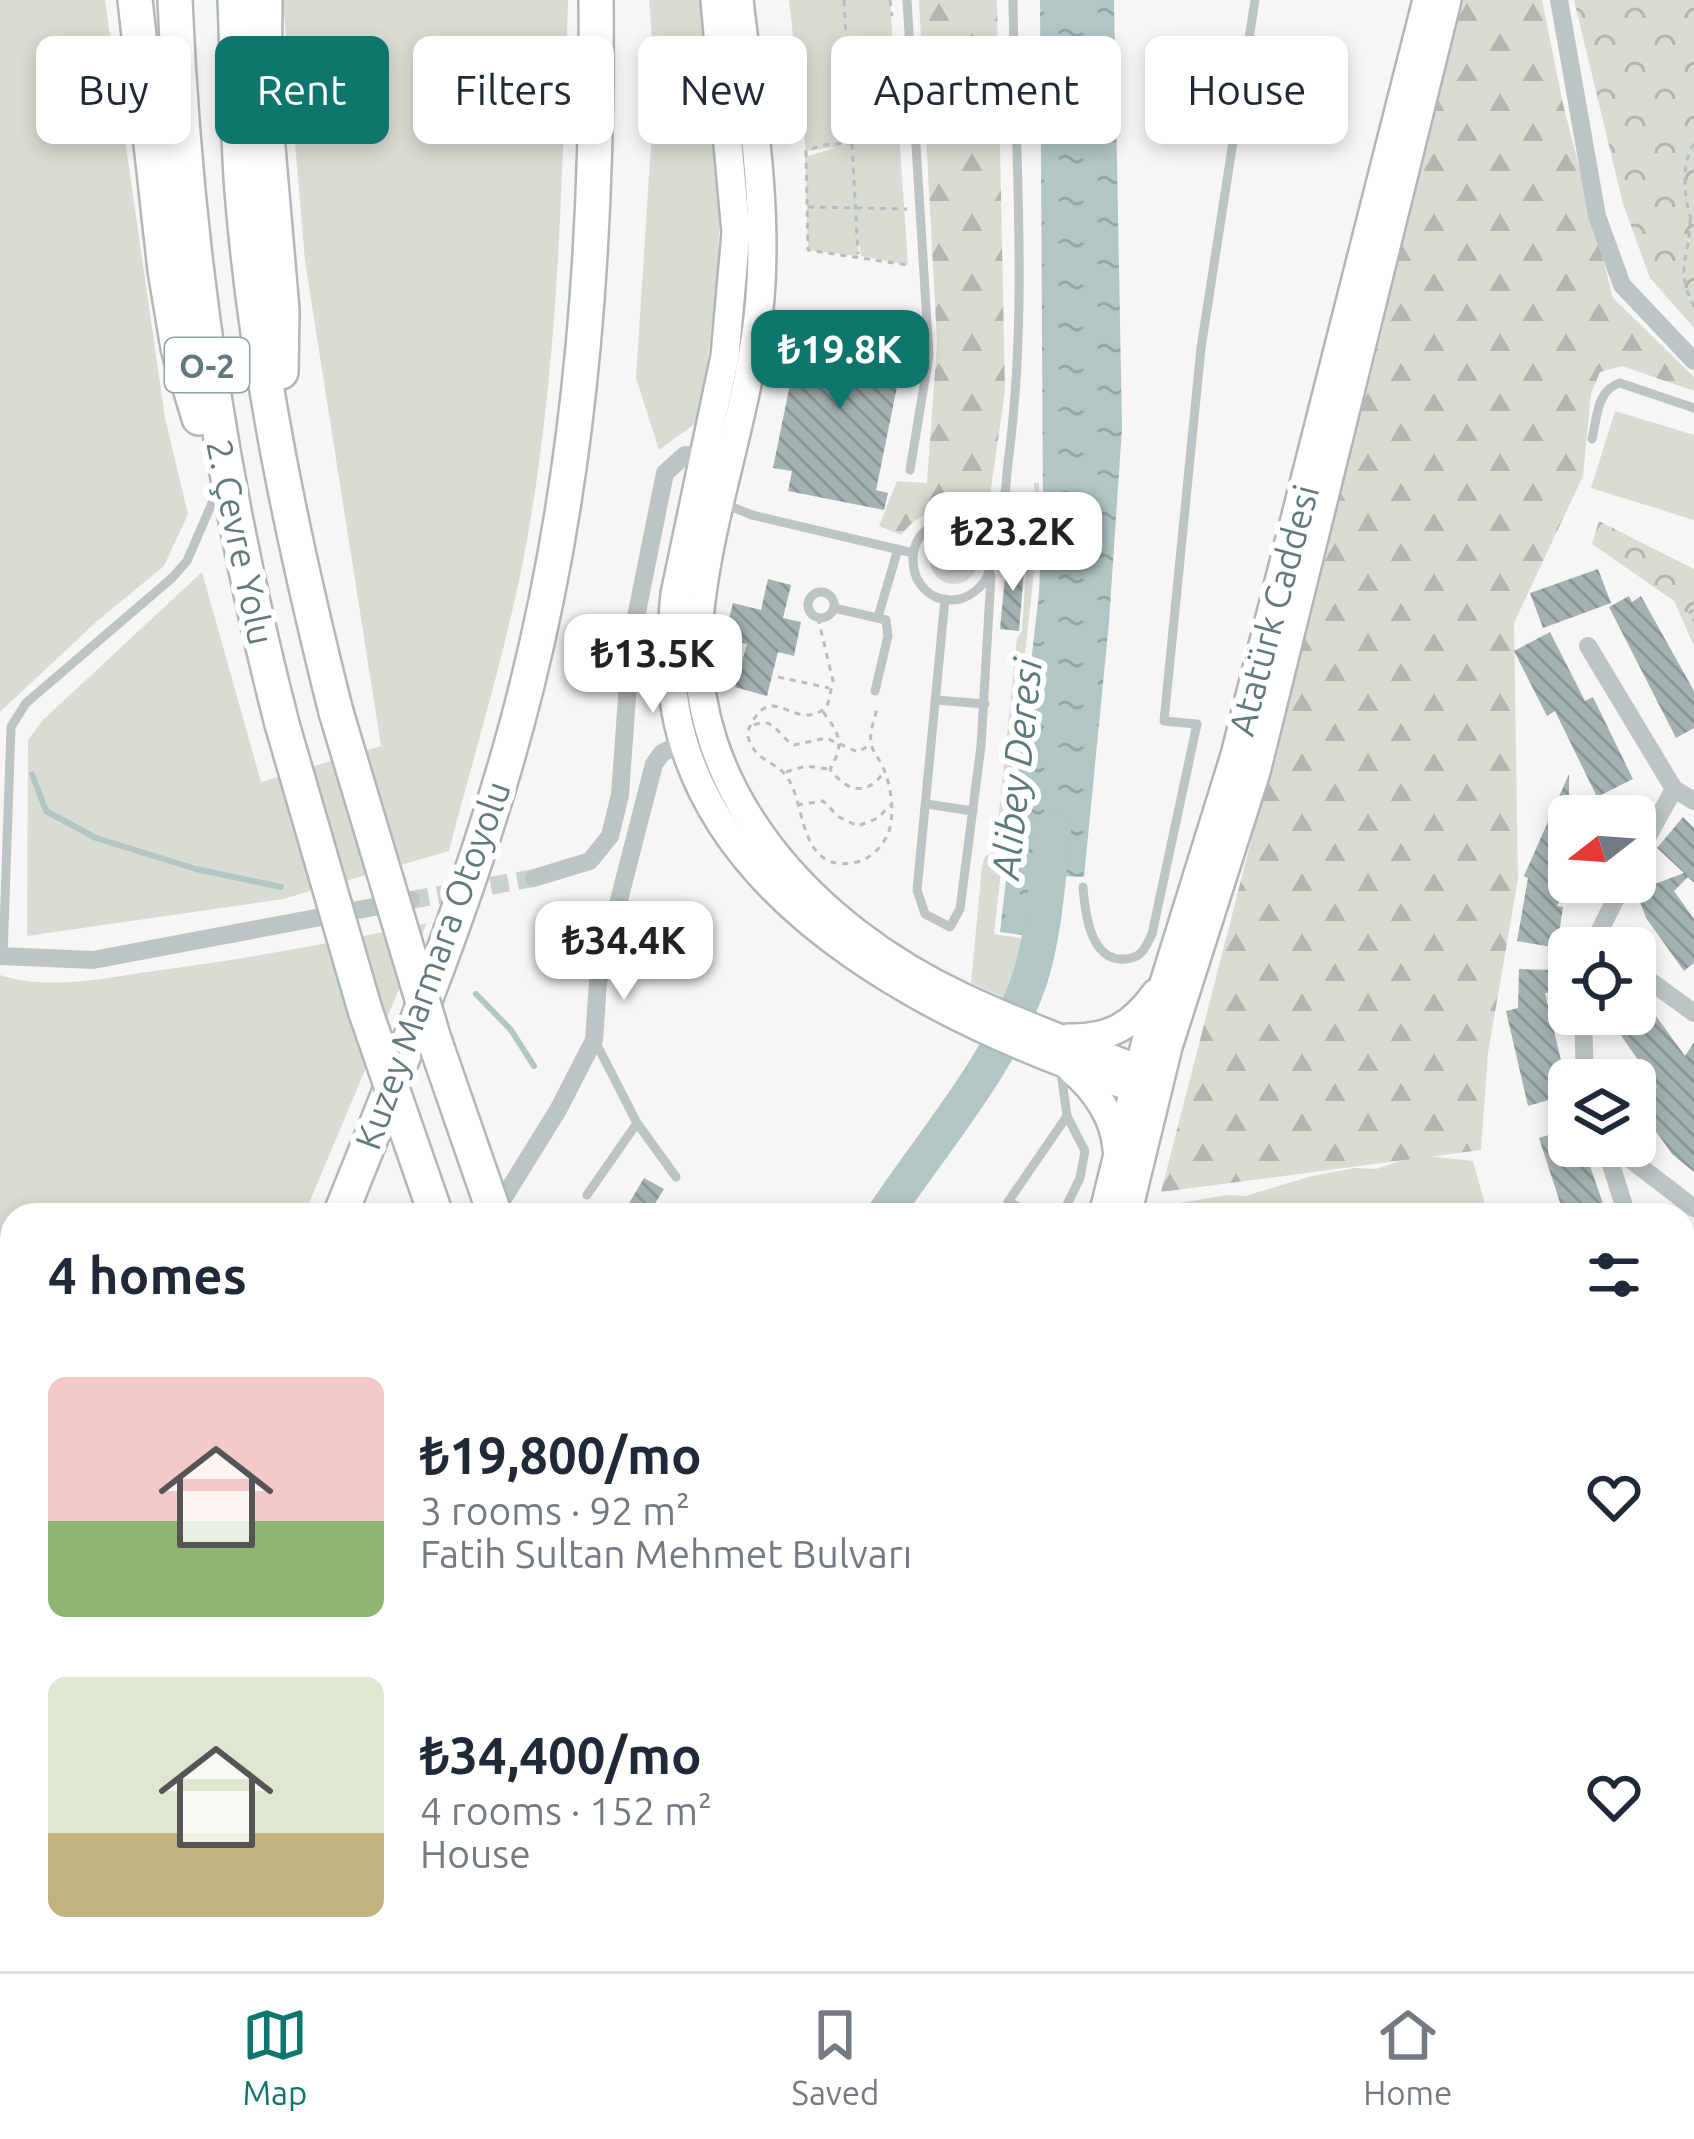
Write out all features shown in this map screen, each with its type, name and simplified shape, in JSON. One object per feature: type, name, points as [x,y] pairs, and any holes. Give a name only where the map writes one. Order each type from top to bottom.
[{"type":"highway","points":[[135,0],[178,347],[194,405],[224,472]]},
{"type":"highway","name":"2. Çevre Yolu","points":[[176,0],[191,237],[224,472],[282,724],[364,1010],[432,1203]]},
{"type":"highway","name":"2. Çevre Yolu","points":[[235,0],[242,192],[277,451],[336,712],[434,1039],[490,1203]]},
{"type":"highway","points":[[265,0],[264,100],[282,310],[277,451]]},
{"type":"highway","name":"Kuzey Marmara Otoyolu","points":[[345,1203],[433,981],[485,830],[545,606],[585,346],[596,0]]},
{"type":"main road","points":[[716,0],[736,233],[718,459]]},
{"type":"main road","points":[[739,0],[763,239],[755,340],[672,628],[676,712],[684,742],[723,826],[782,897],[847,949],[960,1007],[1145,1079]]},
{"type":"main road","name":"Atatürk Caddesi","points":[[1128,1203],[1130,1155],[1169,975],[1240,734],[1427,0]]},
{"type":"main road","name":"Atatürk Caddesi","points":[[1145,1079],[1256,772],[1447,0]]},
{"type":"main road","points":[[709,500],[699,662],[703,704],[729,785],[749,823],[807,890],[960,1007]]},
{"type":"main road","points":[[1052,1042],[1120,1030],[1141,1014],[1169,975]]},
{"type":"main road","points":[[1052,1042],[1103,1107],[1130,1155]]},
{"type":"main road","name":"Atatürk Caddesi","points":[[1108,1203],[1130,1155]]},
{"type":"street","points":[[1558,0],[1597,216],[1622,285],[1694,361]]},
{"type":"street","points":[[534,878],[571,869],[598,854],[610,836],[620,795],[631,642],[664,473],[685,455],[718,459]]},
{"type":"street","points":[[1588,646],[1675,789],[1694,801]]},
{"type":"street","points":[[501,1203],[594,1040],[598,982],[654,764],[662,753],[684,742]]},
{"type":"street","points":[[1656,823],[1675,789]]},
{"type":"street","points":[[598,854],[609,864],[627,868]]},
{"type":"street","points":[[2,956],[93,960],[411,900]]},
{"type":"street","points":[[1656,985],[1694,1012]]},
{"type":"street","points":[[1614,1167],[1624,1203]]},
{"type":"street","points":[[1638,1167],[1687,1203]]},
{"type":"lane","points":[[907,0],[929,355],[910,470]]},
{"type":"lane","points":[[986,539],[1002,508],[1017,377],[1013,0]]},
{"type":"lane","points":[[1083,887],[1086,920],[1099,947],[1114,959],[1143,953],[1152,934],[1196,724],[1164,721],[1201,348],[1255,0]]},
{"type":"lane","points":[[1592,439],[1604,392],[1610,386],[1620,383],[1694,408]]},
{"type":"lane","points":[[2,956],[10,727],[26,703],[187,561],[224,472]]},
{"type":"lane","points":[[709,500],[752,515],[913,553]]},
{"type":"lane","points":[[945,599],[916,890],[925,914],[950,927],[960,909],[973,811],[985,704],[991,566],[986,539],[977,529],[952,520],[926,530],[913,553],[916,577],[923,587],[945,599],[958,599],[980,588],[991,566]]},
{"type":"lane","points":[[878,616],[898,549]]},
{"type":"lane","points":[[814,594],[830,596],[834,608],[818,618],[808,609],[814,594]]},
{"type":"lane","points":[[834,608],[886,620],[875,691]]},
{"type":"lane","points":[[936,700],[985,704]]},
{"type":"lane","points":[[926,804],[973,811]]},
{"type":"lane","points":[[594,1040],[637,1123],[676,1177]]},
{"type":"lane","points":[[1052,1042],[1067,1116],[1085,1151],[1080,1178],[1068,1203]]},
{"type":"lane","points":[[1010,1203],[1067,1116]]},
{"type":"lane","points":[[587,1196],[637,1123]]},
{"type":"path","points":[[844,0],[847,36]]},
{"type":"path","points":[[843,144],[806,151],[808,250],[926,269]]},
{"type":"path","points":[[854,144],[858,256]]},
{"type":"path","points":[[1694,144],[1688,149],[1685,176],[1690,242],[1681,268],[1694,307]]},
{"type":"path","points":[[806,206],[907,209]]},
{"type":"path","points":[[1690,219],[1694,226]]},
{"type":"path","points":[[1694,610],[1690,612],[1694,621]]},
{"type":"path","points":[[818,618],[832,676],[823,712]]},
{"type":"path","points":[[778,677],[831,689]]},
{"type":"path","points":[[823,712],[806,716],[774,704],[765,706],[757,711],[747,734],[753,751],[784,773],[800,823],[814,848],[826,857],[862,861],[883,843],[892,804],[871,743],[877,714],[875,691]]},
{"type":"path","points":[[823,712],[837,730],[842,748],[830,769]]},
{"type":"path","points":[[750,726],[764,721],[794,745],[826,737],[858,752],[871,743]]},
{"type":"path","points":[[784,773],[806,766],[830,769],[849,788],[870,786],[884,772]]},
{"type":"path","points":[[797,805],[823,801],[838,817],[858,826],[878,818],[892,804]]},
{"type":"green space","points":[[0,0],[105,0],[110,36],[36,36],[36,144],[126,144],[165,418],[188,514],[164,566],[0,712]]},
{"type":"green space","points":[[283,0],[568,0],[567,36],[413,36],[413,144],[564,144],[538,473],[511,617],[449,851],[283,899],[27,936],[28,740],[44,719],[202,572],[261,782],[381,746],[305,261],[295,144],[389,144],[389,36],[286,36]]},
{"type":"green space","points":[[649,0],[700,0],[704,36],[652,36]]},
{"type":"green space","points":[[789,0],[890,0],[892,36],[831,36],[831,144],[900,144],[908,265],[861,256],[858,235],[858,256],[808,250],[805,157],[837,147],[806,151],[807,36],[793,36]]},
{"type":"green space","points":[[919,0],[997,0],[998,36],[921,36]]},
{"type":"green space","points":[[1459,0],[1542,0],[1563,104],[1613,298],[1694,377],[1694,391],[1622,366],[1600,372],[1591,394],[1583,476],[1514,623],[1518,879],[1488,1053],[1481,1150],[1161,1192],[1380,338]]},
{"type":"green space","points":[[1574,0],[1694,0],[1694,328],[1650,278],[1623,204]]},
{"type":"green space","points":[[651,144],[717,144],[721,183],[717,283],[700,420],[659,450],[636,378]]},
{"type":"green space","points":[[927,144],[1000,144],[1005,391],[988,509],[940,509],[920,517],[901,535],[879,526],[897,481],[927,483],[937,343]]},
{"type":"green space","points":[[1615,411],[1694,435],[1694,520],[1591,488]]},
{"type":"green space","points":[[1034,483],[1039,483],[1039,527],[994,934],[1033,940],[1016,1003],[971,983],[982,866],[985,857],[995,851],[1017,638],[1022,631],[1029,527],[1036,523]]},
{"type":"green space","points":[[1599,521],[1694,569],[1694,646],[1674,601],[1592,544]]},
{"type":"green space","points":[[954,536],[971,543],[978,560],[971,577],[954,584],[937,577],[930,560],[937,543]]},
{"type":"green space","points":[[427,923],[309,1203],[0,1203],[0,975],[57,983],[257,956]]},
{"type":"green space","points":[[1418,1155],[1473,1161],[1485,1203],[1179,1203],[1245,1196],[1355,1168],[1376,1169]]},
{"type":"water","points":[[1040,0],[1114,0],[1115,36],[1040,36]]},
{"type":"water","points":[[1041,144],[1117,144],[1122,428],[1084,877],[1042,875],[1036,937],[1000,932],[1039,593],[1043,499]]},
{"type":"building","points":[[804,315],[907,338],[876,490],[888,493],[884,510],[788,491],[792,471],[773,468]]},
{"type":"building","points":[[1007,556],[1025,558],[1019,631],[1000,629]]},
{"type":"building","points":[[1598,569],[1611,603],[1543,628],[1530,593]]},
{"type":"building","points":[[768,579],[791,585],[783,618],[801,622],[794,656],[778,652],[767,696],[735,687],[747,644],[724,639],[733,603],[761,610]]},
{"type":"building","points":[[1629,596],[1632,602],[1641,596],[1694,691],[1694,728],[1676,738],[1609,607]]},
{"type":"building","points":[[1550,632],[1585,701],[1593,697],[1633,779],[1596,795],[1555,711],[1547,716],[1514,651]]},
{"type":"building","points":[[1569,774],[1569,795],[1560,795]]},
{"type":"building","points":[[1683,817],[1694,828],[1694,883],[1688,877],[1674,891],[1694,919],[1694,963],[1684,971],[1640,903],[1656,903],[1656,884],[1684,873],[1657,848]]},
{"type":"building","points":[[1548,822],[1548,903],[1563,907],[1560,927],[1548,927],[1548,946],[1517,941],[1528,878],[1524,876]]},
{"type":"building","points":[[1519,969],[1548,970],[1548,1035],[1555,1035],[1561,1059],[1548,1059],[1548,1100],[1528,1106],[1506,1011],[1518,1008]]},
{"type":"building","points":[[1656,1016],[1685,1056],[1694,1042],[1694,1172],[1672,1154],[1656,1132],[1656,1059],[1637,1059],[1621,1035],[1656,1035]]},
{"type":"building","points":[[1548,1135],[1548,1166],[1539,1138]]},
{"type":"building","points":[[1548,1167],[1590,1167],[1603,1203],[1560,1203]]},
{"type":"building","points":[[644,1178],[664,1189],[655,1203],[629,1203]]},
{"type":"waterway","points":[[32,774],[46,811],[96,838],[196,869],[281,887]]},
{"type":"waterway","name":"Alibey Deresi","points":[[892,1203],[985,1071],[1018,1010],[1039,942],[1053,831]]},
{"type":"waterway","points":[[476,994],[511,1030],[534,1066]]},
{"type":"tunnel","points":[[411,900],[534,878]]}]
